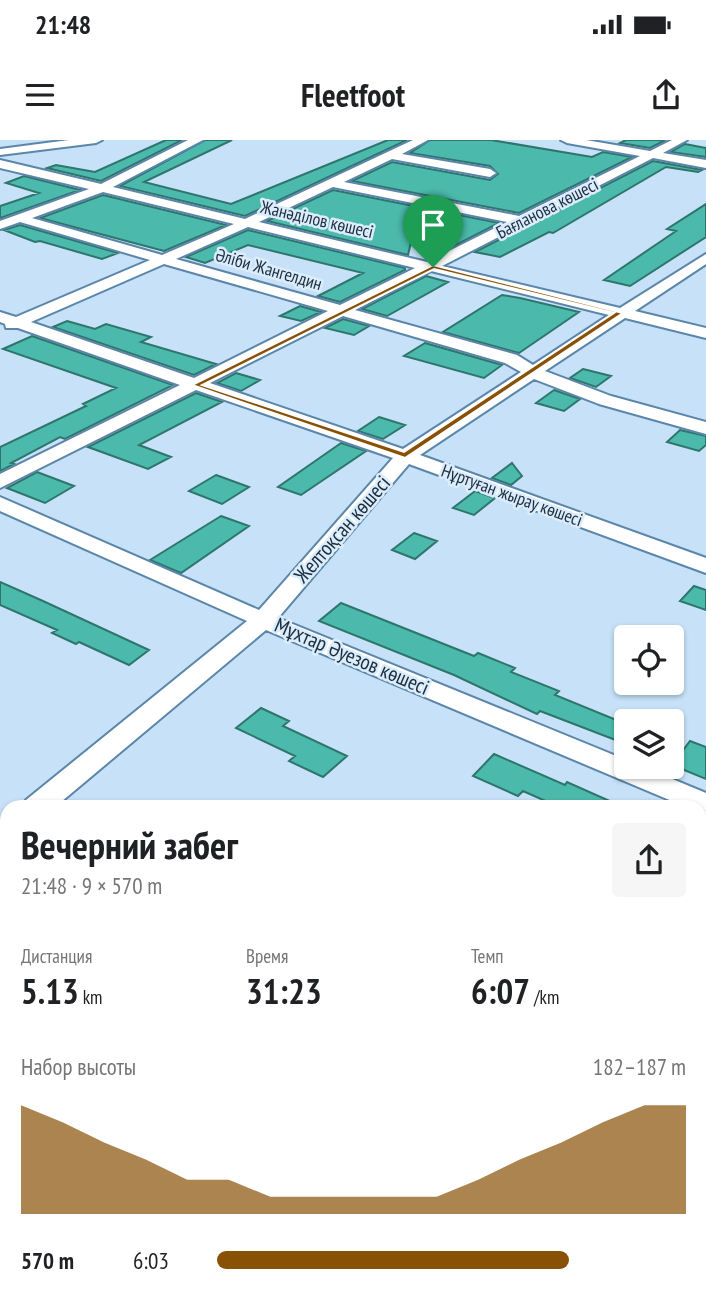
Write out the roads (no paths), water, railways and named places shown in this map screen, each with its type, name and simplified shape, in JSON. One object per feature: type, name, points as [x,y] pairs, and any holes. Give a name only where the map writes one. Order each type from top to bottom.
[{"type":"street","points":[[0,152],[96,140]]},
{"type":"street","points":[[0,225],[103,188],[197,140]]},
{"type":"street","points":[[6,324],[249,222],[422,140]]},
{"type":"street","points":[[567,140],[706,164]]},
{"type":"street","name":"Бағланова көшесі","points":[[0,482],[654,154],[685,141]]},
{"type":"street","points":[[390,155],[490,173]]},
{"type":"street","name":"Жанәділов көшесі","points":[[0,164],[706,333]]},
{"type":"street","points":[[332,183],[522,221]]},
{"type":"street","name":"Әліби Жангелдин","points":[[19,218],[511,359],[530,372],[575,389],[706,428]]},
{"type":"street","name":"Желтоқсан көшесі","points":[[44,800],[263,620],[405,456],[706,258]]},
{"type":"street","name":"Нұртуған жырау көшесі","points":[[6,324],[405,456],[706,566]]},
{"type":"street","name":"Мұхтар Әуезов көшесі","points":[[0,503],[263,620],[696,800]]}]
